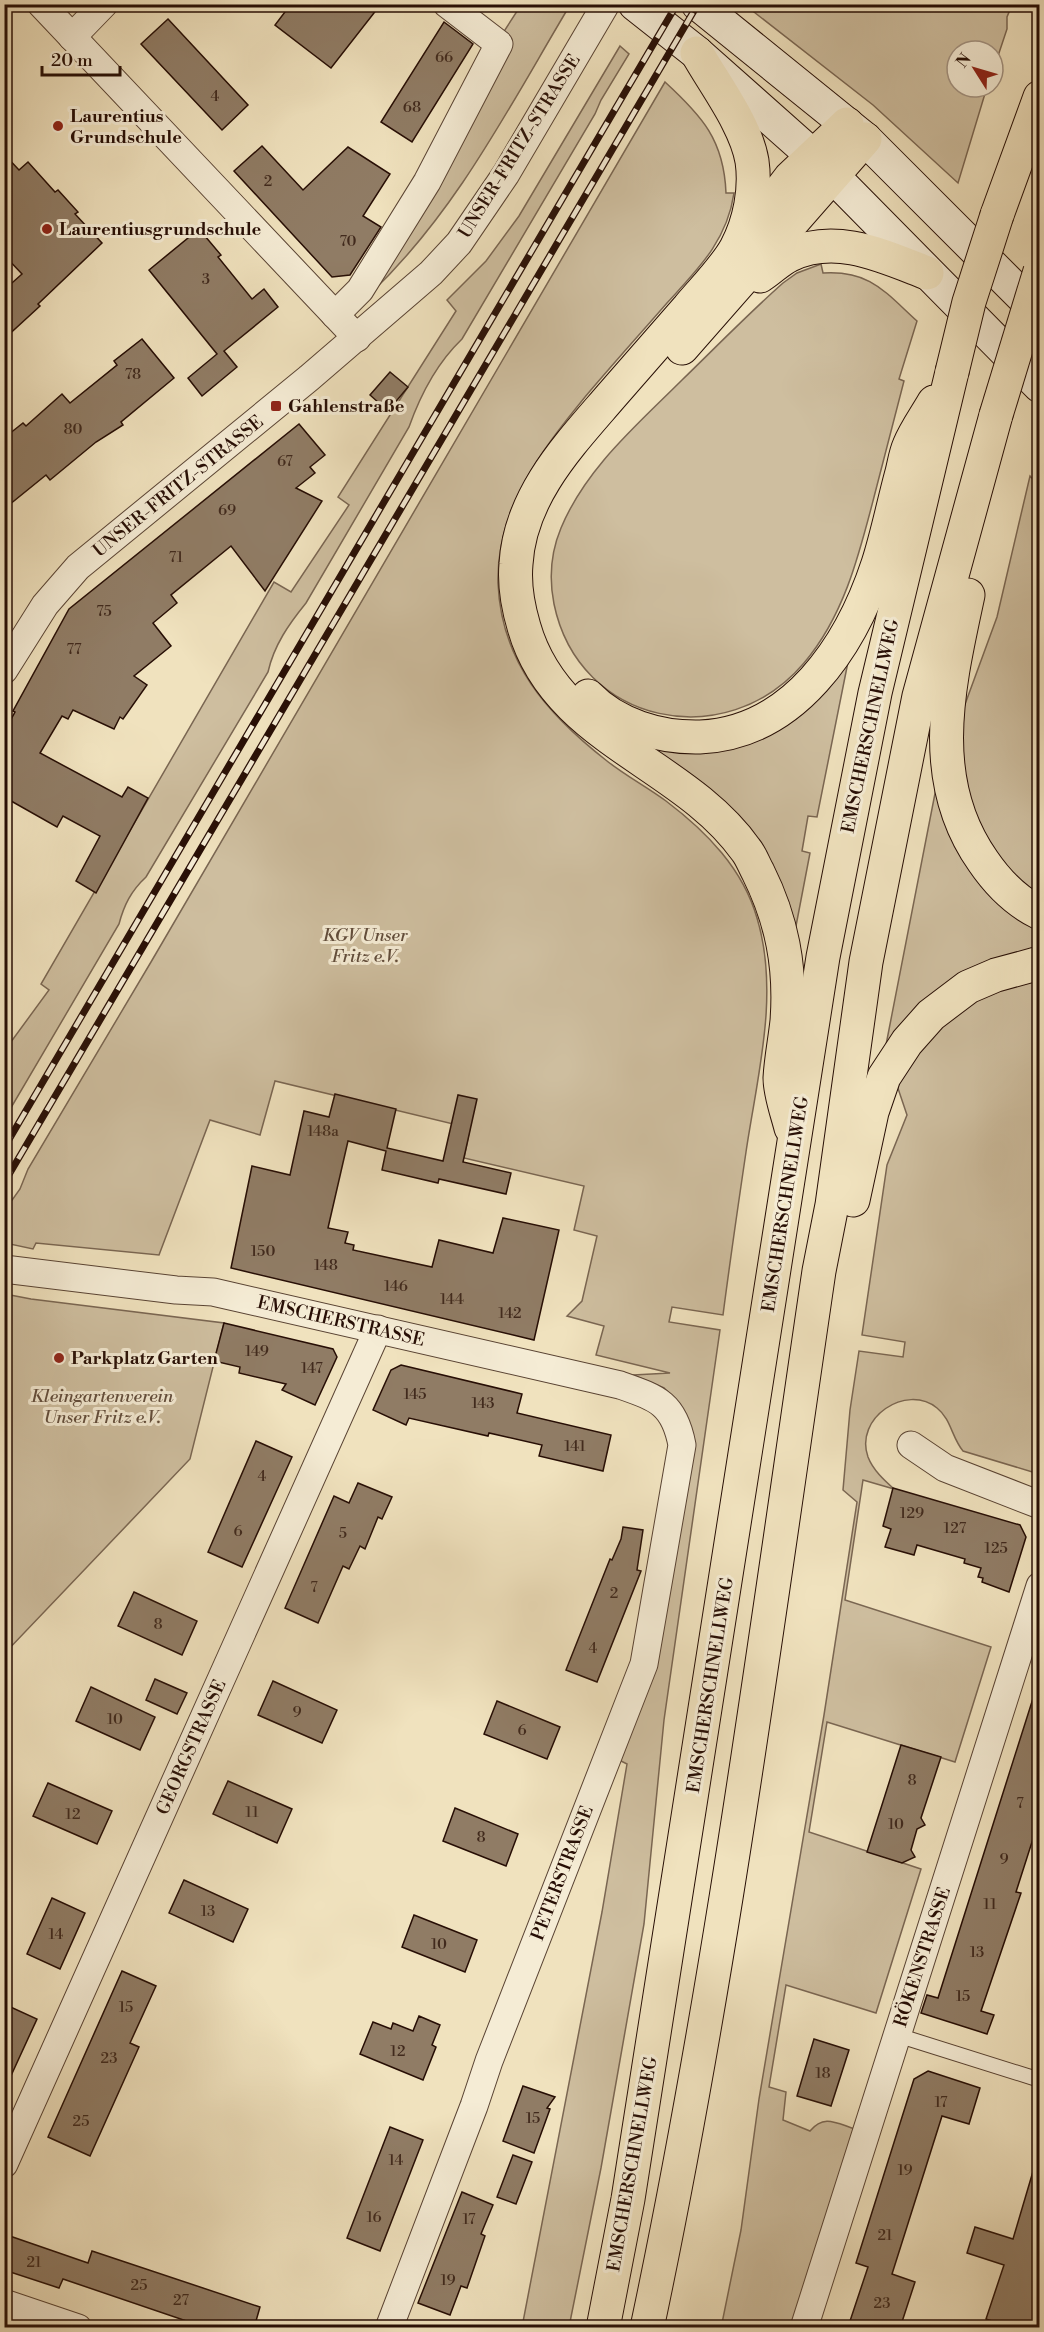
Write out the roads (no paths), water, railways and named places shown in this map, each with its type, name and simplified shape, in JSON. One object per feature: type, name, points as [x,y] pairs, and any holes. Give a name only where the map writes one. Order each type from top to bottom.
[{"type":"highway","points":[[696,53],[741,128],[752,158],[752,204],[736,248]]},
{"type":"highway","name":"EMSCHERSCHNELLWEG","points":[[603,2328],[628,2199],[823,957],[875,693],[969,302],[997,215],[1040,98]]},
{"type":"highway","points":[[856,131],[823,166],[730,295],[582,457],[559,491],[541,530],[533,566],[535,602],[543,633],[555,657],[572,680],[594,702],[617,717],[656,734],[686,737],[736,732],[759,723],[791,703],[823,670],[860,608],[877,565],[909,445],[952,372]]},
{"type":"highway","points":[[794,1144],[780,1081],[787,1018],[787,962],[772,902],[747,850],[723,824],[688,792],[574,711],[547,679],[528,642],[517,604],[516,563],[524,524],[542,483],[568,447],[704,289],[790,178],[823,166]]},
{"type":"highway","points":[[730,295],[788,256],[813,247],[838,245],[876,254],[927,273]]},
{"type":"highway","points":[[647,2328],[669,2223],[736,1833],[867,962],[919,696],[996,415],[1040,271]]},
{"type":"highway","points":[[996,415],[988,506],[951,676],[946,729],[948,772],[957,813],[975,850],[1000,885],[1029,908],[1040,913]]},
{"type":"highway","points":[[819,1271],[850,1214],[872,1112],[884,1077],[907,1042],[931,1015],[968,987],[996,975],[1040,963]]},
{"type":"main road","points":[[635,4],[696,53],[823,166],[1040,386]]},
{"type":"main road","points":[[698,4],[856,131],[1040,314]]},
{"type":"street","points":[[41,4],[357,338]]},
{"type":"street","points":[[72,37],[104,4]]},
{"type":"street","points":[[335,315],[360,290],[427,182],[499,44],[447,4]]},
{"type":"street","name":"UNSER-FRITZ-STRASSE","points":[[4,670],[45,605],[78,567],[357,338],[431,273],[459,243],[506,174],[600,15]]},
{"type":"street","name":"EMSCHERSTRASSE","points":[[4,1269],[176,1290],[213,1292],[620,1384],[654,1398],[668,1410]]},
{"type":"street","name":"GEORGSTRASSE","points":[[4,2164],[378,1329]]},
{"type":"street","name":"PETERSTRASSE","points":[[389,2328],[489,2061],[644,1664],[682,1445],[678,1425],[668,1410]]},
{"type":"street","points":[[911,1445],[945,1468],[1040,1505]]},
{"type":"street","name":"RÖKENSTRASSE","points":[[804,2328],[1040,1586]]},
{"type":"street","points":[[4,2302],[78,2328]]},
{"type":"lane","points":[[897,2036],[1040,2080]]},
{"type":"railway","points":[[4,1148],[677,4]]},
{"type":"railway","points":[[4,1183],[698,4]]},
{"type":"place","name":"Laurentius Grundschule","points":[[58,126]]},
{"type":"place","name":"Laurentiusgrundschule","points":[[47,229]]},
{"type":"place","name":"Gahlenstraße","points":[[276,406]]},
{"type":"place","name":"Parkplatz Garten","points":[[59,1358]]},
{"type":"park label","name":"KGV Unser Fritz e.V.","points":[[365,945]]},
{"type":"park label","name":"Kleingartenverein Unser Fritz e.V.","points":[[102,1406]]}]
